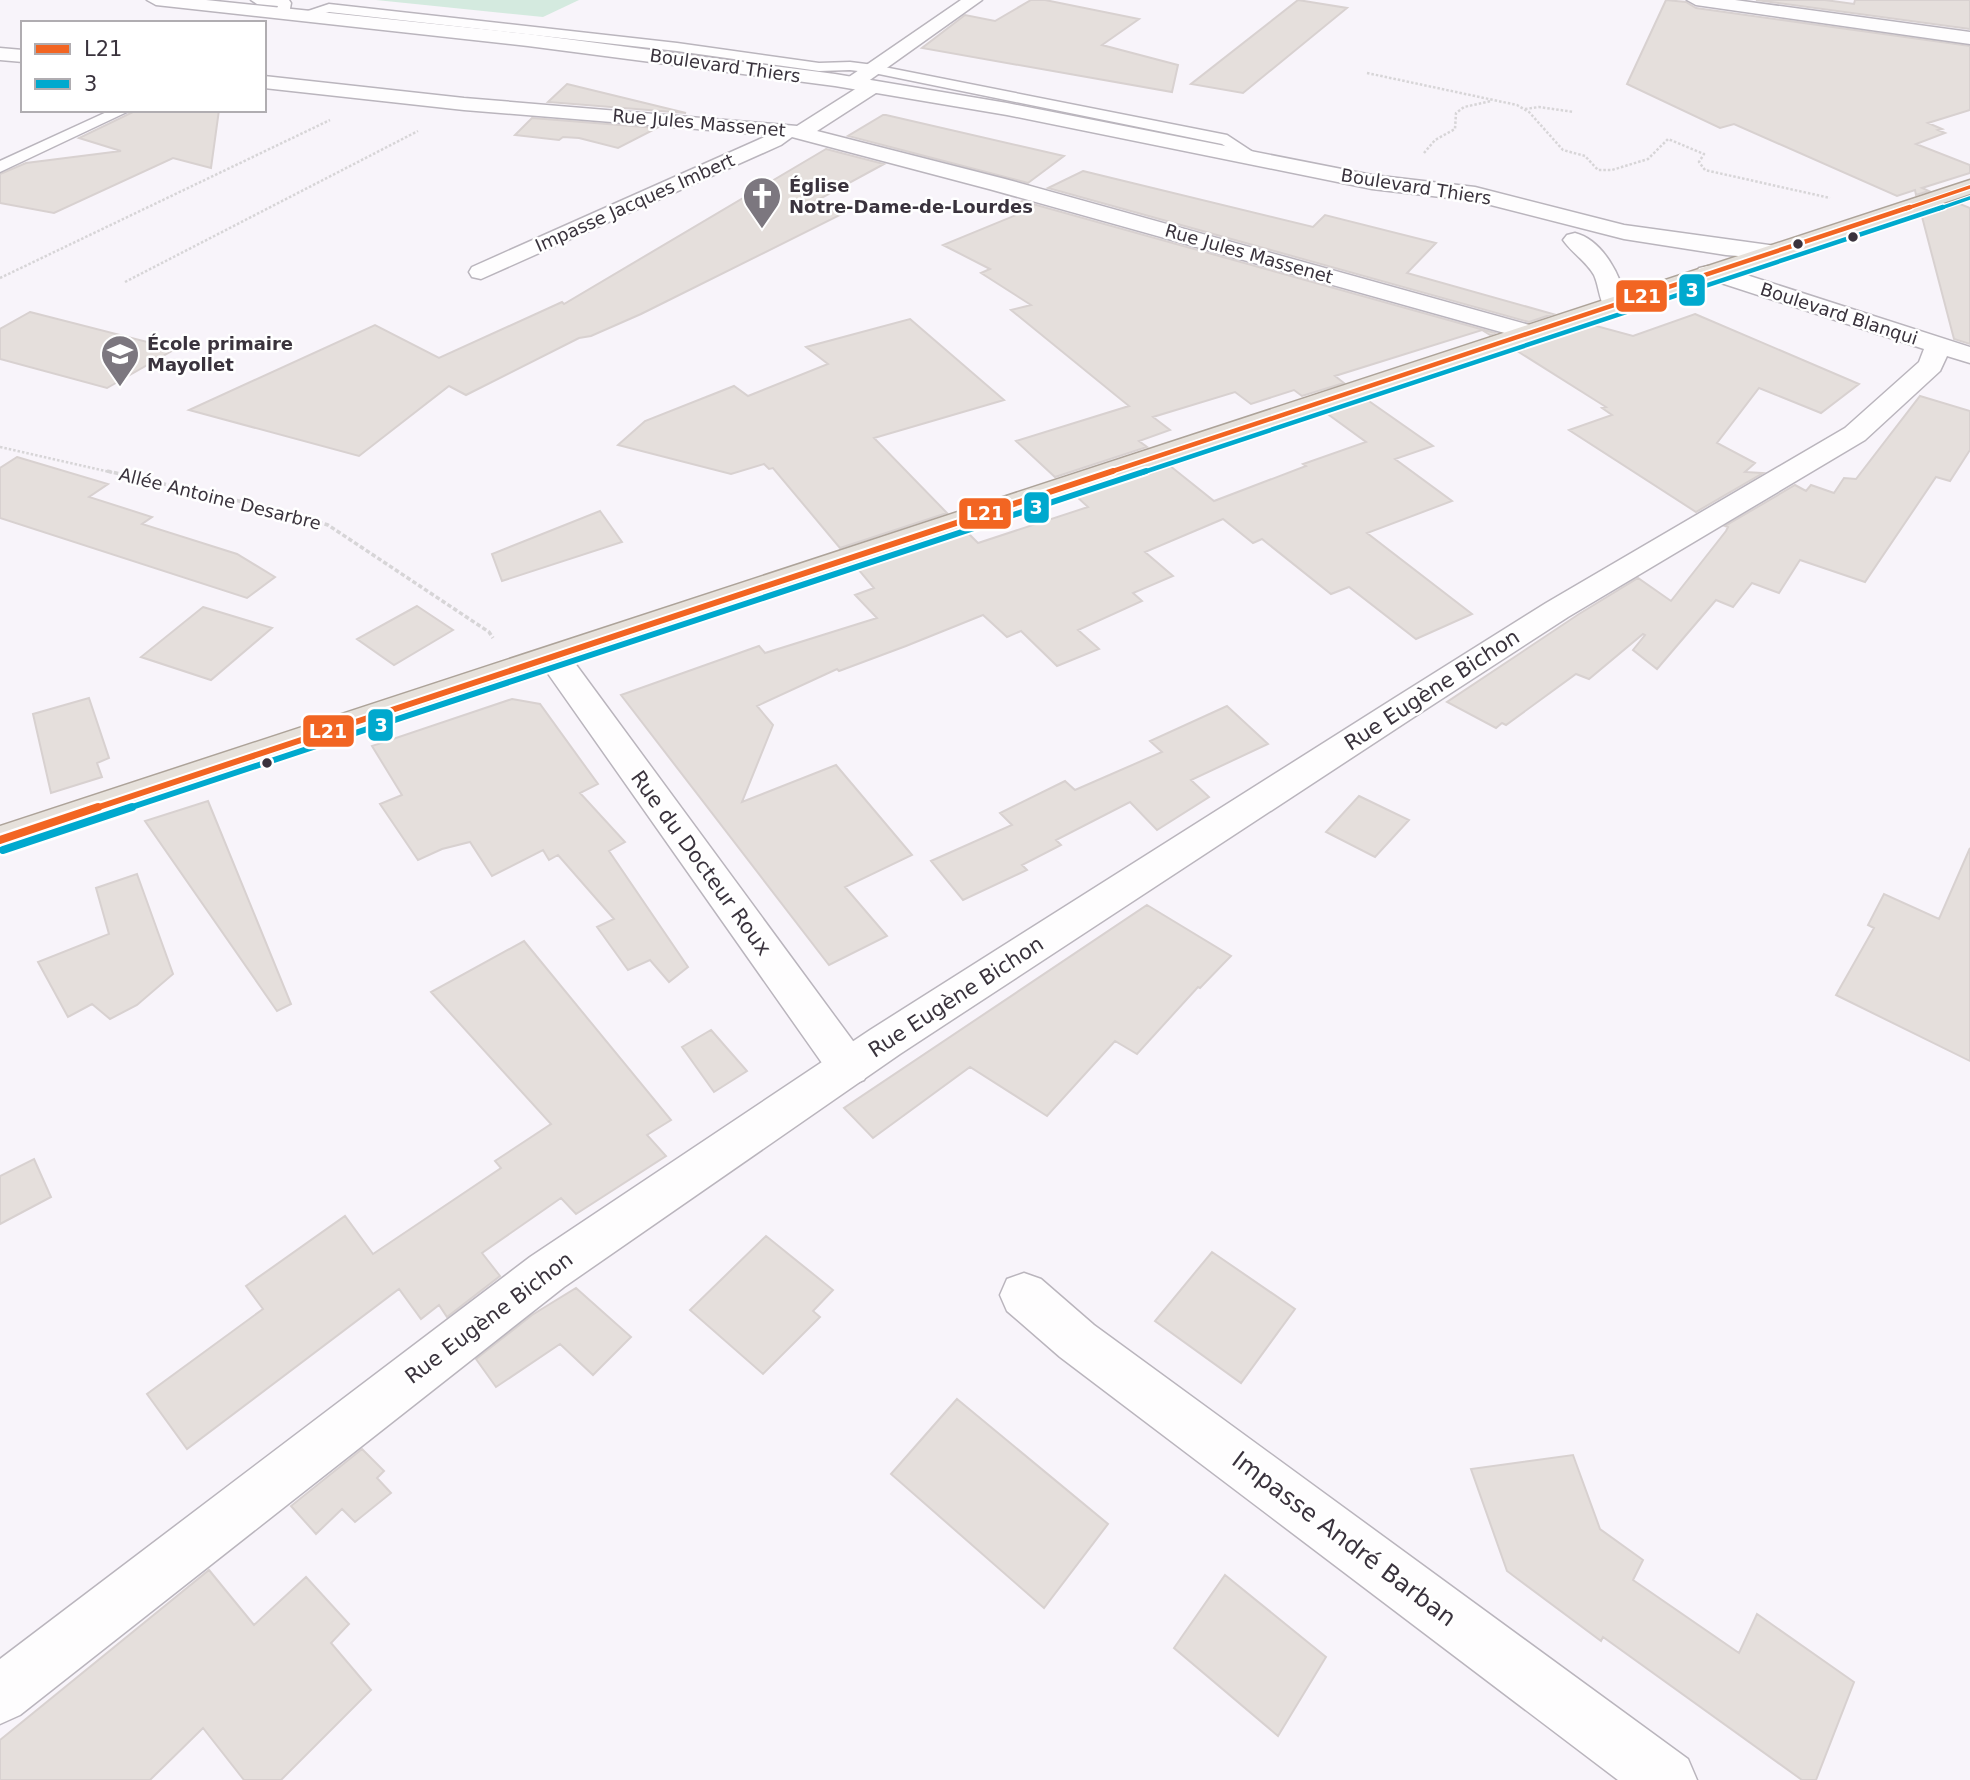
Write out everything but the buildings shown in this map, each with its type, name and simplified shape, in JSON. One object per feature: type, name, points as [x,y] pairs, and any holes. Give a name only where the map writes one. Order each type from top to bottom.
[{"type":"main road","points":[[0,840],[1970,187]]},
{"type":"street","name":"Boulevard Thiers","points":[[156,0],[866,80],[1288,167],[1635,257]]},
{"type":"street","name":"Impasse Jacques Imbert","points":[[481,272],[794,131],[973,0]]},
{"type":"street","points":[[1696,0],[1970,38]]},
{"type":"street","points":[[0,54],[21,56]]},
{"type":"street","name":"Rue Jules Massenet","points":[[266,82],[464,104],[794,131],[997,184],[1528,332]]},
{"type":"street","name":"Boulevard Thiers","points":[[1288,167],[1475,194],[1624,232],[1726,248],[1775,252]]},
{"type":"street","name":"Boulevard Thiers","points":[[1624,232],[1673,252],[1708,273]]},
{"type":"street","name":"Boulevard Thiers","points":[[1574,240],[1604,269],[1612,284],[1614,303]]},
{"type":"street","points":[[1670,265],[1708,273]]},
{"type":"street","name":"Boulevard Blanqui","points":[[1708,273],[1722,275],[1954,351]]},
{"type":"street","name":"Rue Eugène Bichon","points":[[0,1695],[547,1272],[849,1068],[1545,617],[1855,434],[1931,365],[1954,351]]},
{"type":"street","name":"Rue du Docteur Roux","points":[[554,658],[849,1068]]},
{"type":"street","name":"Impasse André Barban","points":[[1024,1295],[1077,1341],[1667,1780]]},
{"type":"lane","points":[[257,0],[285,3],[291,15]]},
{"type":"lane","points":[[0,167],[120,112]]},
{"type":"path","points":[[1367,73],[1495,100],[1525,109],[1539,107],[1574,112]]},
{"type":"path","points":[[0,278],[365,103],[386,96]]},
{"type":"path","points":[[1424,153],[1435,140],[1455,129],[1456,113],[1464,107],[1495,100]]},
{"type":"path","points":[[125,282],[440,120],[464,104]]},
{"type":"path","points":[[1525,109],[1563,150],[1585,156],[1598,170],[1612,170],[1648,159],[1668,138],[1704,154],[1699,162],[1705,170],[1870,206],[1889,213]]},
{"type":"path","name":"Allée Antoine Desarbre","points":[[0,447],[278,510],[328,526],[489,632],[516,671]]},
{"type":"green space","points":[[376,0],[579,0],[543,17]]},
{"type":"transit line","name":"L21","points":[[0,840],[1970,187]]},
{"type":"transit line","name":"3","points":[[3,850],[1970,198]]},
{"type":"place","name":"Église Notre-Dame-de-Lourdes","points":[[762,230]]},
{"type":"place","name":"École primaire Mayollet","points":[[120,388]]}]
